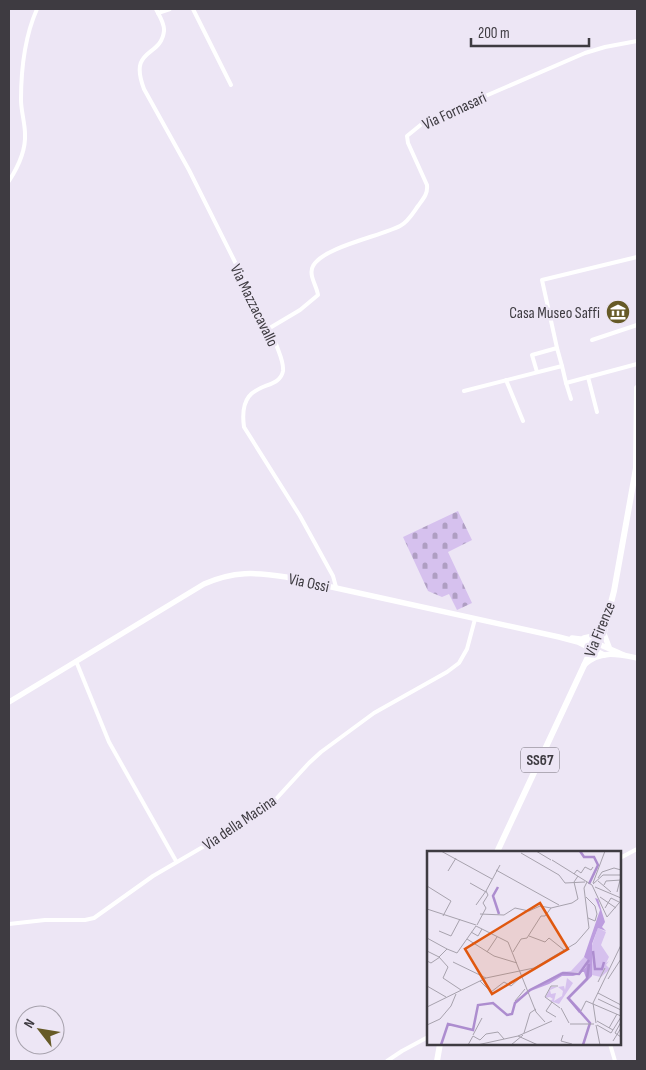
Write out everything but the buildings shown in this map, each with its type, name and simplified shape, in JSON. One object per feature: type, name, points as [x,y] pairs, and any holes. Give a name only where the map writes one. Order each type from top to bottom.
[{"type":"main road","name":"Via Firenze","points":[[497,851],[608,614],[614,591],[636,468],[637,388]]},
{"type":"main road","points":[[437,1061],[440,1045]]},
{"type":"street","points":[[9,181],[18,166],[24,147],[26,134],[21,101],[26,41],[37,9]]},
{"type":"street","points":[[157,11],[170,9]]},
{"type":"street","points":[[192,9],[231,85]]},
{"type":"street","name":"Via Mazzacavallo","points":[[157,11],[165,29],[161,41],[142,59],[139,75],[144,89],[189,170],[282,360],[283,372],[278,380],[254,392],[246,400],[242,413],[244,427],[300,516],[333,576],[336,588]]},
{"type":"street","name":"Via Fornasari","points":[[268,328],[300,310],[318,295],[311,272],[312,267],[322,256],[370,236],[401,226],[421,202],[428,190],[408,143],[407,136],[414,129],[423,122],[585,53],[637,41]]},
{"type":"street","points":[[570,399],[542,280],[637,257]]},
{"type":"street","points":[[592,340],[637,325]]},
{"type":"street","points":[[537,372],[532,355],[557,348]]},
{"type":"street","points":[[566,383],[637,364]]},
{"type":"street","points":[[464,391],[562,366]]},
{"type":"street","points":[[588,378],[597,412]]},
{"type":"street","points":[[506,380],[523,421]]},
{"type":"street","name":"Via Ossi","points":[[9,702],[204,584],[229,574],[244,572],[263,573],[336,588],[594,646]]},
{"type":"street","points":[[583,667],[585,656],[583,642],[598,631],[608,614]]},
{"type":"street","points":[[608,614],[604,634],[609,647]]},
{"type":"street","name":"Via della Macina","points":[[9,924],[94,918],[152,876],[261,811],[276,799],[321,752],[374,712],[447,672],[459,662],[467,649],[475,619]]},
{"type":"street","points":[[594,646],[609,647],[624,656]]},
{"type":"street","points":[[594,646],[604,655]]},
{"type":"street","points":[[583,667],[591,659],[604,655],[637,658]]},
{"type":"street","points":[[76,661],[109,742],[176,861]]},
{"type":"street","points":[[621,857],[637,848]]},
{"type":"street","points":[[387,1061],[427,1038]]},
{"type":"street","points":[[610,1045],[615,1061]]},
{"type":"green space","points":[[458,511],[472,540],[448,552],[472,603],[457,610],[449,594],[442,597],[428,591],[403,537]]},
{"type":"place","name":"Casa Museo Saffi","points":[[618,312]]}]
